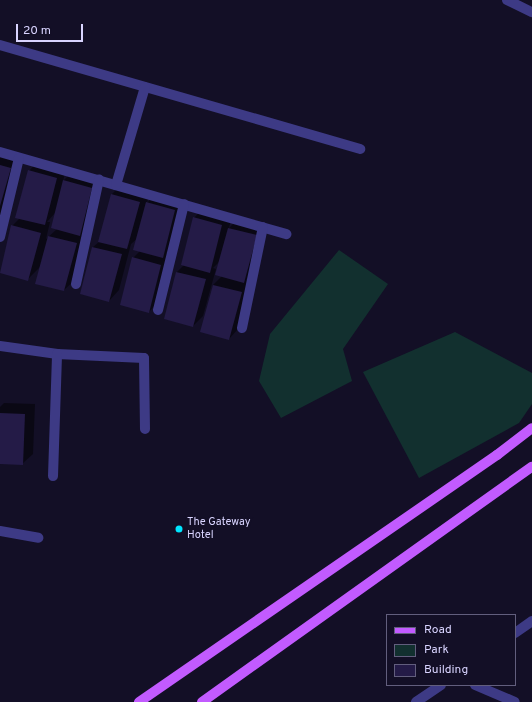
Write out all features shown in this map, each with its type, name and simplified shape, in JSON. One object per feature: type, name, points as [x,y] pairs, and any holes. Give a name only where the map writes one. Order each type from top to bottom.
[{"type":"main road","points":[[139,702],[497,455],[532,428]]},
{"type":"main road","points":[[202,702],[532,467]]},
{"type":"street","points":[[507,0],[532,12]]},
{"type":"street","points":[[0,45],[360,149]]},
{"type":"street","points":[[116,185],[145,87]]},
{"type":"street","points":[[0,152],[286,234]]},
{"type":"street","points":[[0,237],[19,158]]},
{"type":"street","points":[[76,284],[99,180]]},
{"type":"street","points":[[158,310],[184,204]]},
{"type":"street","points":[[242,328],[262,227]]},
{"type":"street","points":[[0,346],[57,354],[144,358],[145,429]]},
{"type":"street","points":[[53,476],[57,354]]},
{"type":"street","points":[[0,531],[38,538]]},
{"type":"street","points":[[516,632],[532,621]]},
{"type":"street","points":[[416,702],[440,686]]},
{"type":"street","points":[[477,686],[515,702]]},
{"type":"green space","points":[[339,250],[388,284],[343,349],[352,381],[281,418],[259,381],[270,334]]},
{"type":"green space","points":[[455,332],[532,373],[532,404],[519,423],[419,478],[363,372]]},
{"type":"building","points":[[0,165],[11,168],[0,206]]},
{"type":"building","points":[[28,170],[57,178],[45,225],[15,218]]},
{"type":"building","points":[[63,180],[92,188],[80,236],[51,228]]},
{"type":"building","points":[[111,194],[140,202],[127,249],[98,242]]},
{"type":"building","points":[[146,202],[175,210],[163,258],[133,250]]},
{"type":"building","points":[[193,217],[222,225],[210,273],[181,265]]},
{"type":"building","points":[[11,225],[41,233],[28,281],[0,273]]},
{"type":"building","points":[[228,228],[257,235],[244,283],[215,275]]},
{"type":"building","points":[[48,236],[77,243],[64,291],[35,284]]},
{"type":"building","points":[[92,247],[122,254],[109,302],[80,294]]},
{"type":"building","points":[[132,257],[161,265],[149,313],[120,305]]},
{"type":"building","points":[[176,272],[206,279],[193,327],[164,319]]},
{"type":"building","points":[[213,285],[242,292],[229,340],[200,332]]},
{"type":"building","points":[[0,413],[25,414],[23,465],[0,464]]},
{"type":"place","name":"The Gateway Hotel","points":[[179,529]]}]
